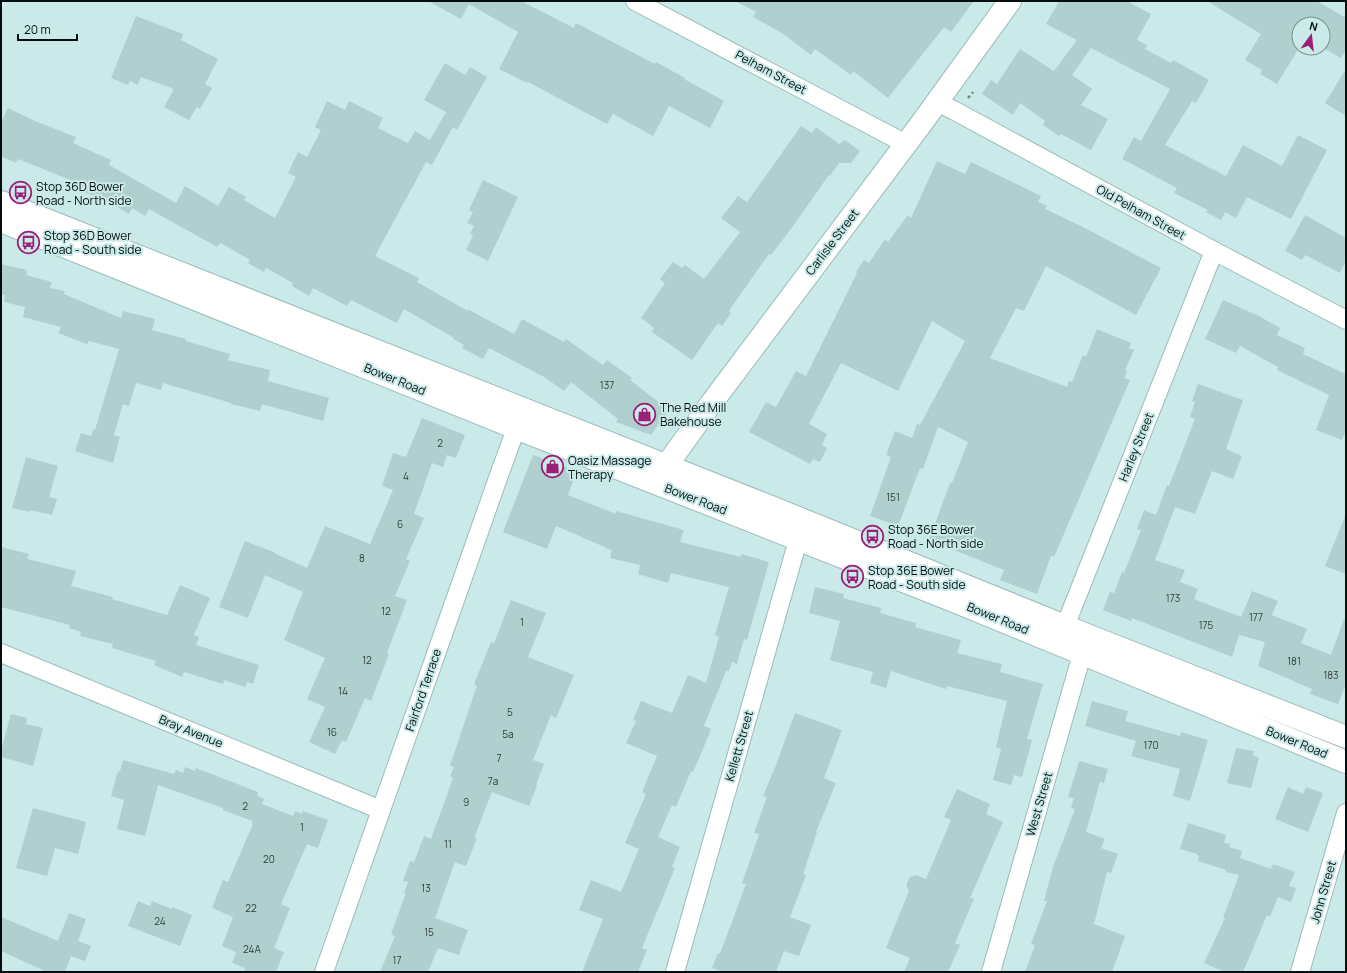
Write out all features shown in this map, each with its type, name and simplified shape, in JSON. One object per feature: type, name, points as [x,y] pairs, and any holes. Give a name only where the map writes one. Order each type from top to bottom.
[{"type":"main road","name":"Carlisle Street","points":[[660,474],[906,144],[1010,1]]},
{"type":"main road","name":"Bower Road","points":[[1,202],[263,305],[520,418]]},
{"type":"main road","name":"Bower Road","points":[[1,221],[520,418],[801,529],[1085,644],[1346,737]]},
{"type":"main road","name":"Bower Road","points":[[1085,644],[1346,762]]},
{"type":"street","name":"Pelham Street","points":[[635,1],[906,144]]},
{"type":"street","name":"Old Pelham Street","points":[[937,102],[1346,320]]},
{"type":"street","name":"Harley Street","points":[[1062,635],[1214,251]]},
{"type":"street","name":"Fairford Terrace","points":[[324,972],[520,418]]},
{"type":"street","name":"Kellett Street","points":[[675,972],[801,529]]},
{"type":"street","name":"West Street","points":[[991,972],[1085,644]]},
{"type":"street","name":"Bray Avenue","points":[[1,653],[381,810]]},
{"type":"street","name":"John Street","points":[[1300,972],[1346,813]]},
{"type":"building","points":[[428,1],[521,1],[574,28],[576,23],[655,64],[656,62],[724,101],[710,128],[669,106],[653,136],[613,114],[607,124],[528,82],[527,83],[499,69],[518,32],[469,4],[461,19]]},
{"type":"building","points":[[735,1],[974,1],[951,32],[944,27],[888,98],[853,71],[851,75],[815,49],[811,55],[782,33],[753,17],[756,12]]},
{"type":"building","points":[[1059,1],[1127,1],[1151,14],[1137,40],[1147,45],[1145,49],[1171,63],[1173,60],[1209,80],[1196,103],[1192,101],[1165,145],[1226,176],[1243,145],[1282,166],[1298,135],[1327,150],[1291,219],[1247,197],[1236,218],[1225,212],[1221,220],[1206,212],[1208,210],[1174,193],[1177,188],[1122,159],[1134,137],[1141,141],[1170,89],[1091,48],[1072,75],[1092,89],[1081,105],[1108,119],[1091,150],[1061,134],[1059,136],[1043,125],[1045,121],[1020,103],[1013,115],[982,94],[991,80],[997,84],[1020,49],[1054,71],[1077,40],[1046,24]]},
{"type":"building","points":[[1207,1],[1317,1],[1346,18],[1346,50],[1341,58],[1331,52],[1331,16],[1291,16],[1291,56],[1294,56],[1277,84],[1260,74],[1262,70],[1245,60],[1261,34]]},
{"type":"building","points":[[136,16],[183,34],[181,40],[218,59],[205,84],[212,88],[200,109],[197,107],[189,120],[164,107],[174,89],[141,77],[138,85],[130,81],[128,85],[111,78]]},
{"type":"building","points":[[445,63],[465,75],[470,67],[487,77],[457,130],[453,127],[432,165],[426,162],[375,256],[419,278],[417,282],[468,311],[469,310],[514,334],[522,319],[564,342],[566,339],[603,365],[607,360],[632,378],[630,380],[669,410],[651,435],[616,422],[618,419],[571,382],[564,391],[544,377],[489,348],[483,359],[462,348],[464,345],[453,339],[454,338],[404,309],[397,323],[351,300],[347,306],[313,288],[309,296],[292,286],[293,283],[266,268],[264,272],[248,263],[250,260],[221,243],[217,247],[149,209],[145,216],[132,208],[129,214],[97,195],[96,197],[83,191],[84,188],[72,183],[73,181],[18,159],[16,163],[1,156],[1,123],[8,108],[35,121],[76,137],[73,143],[111,160],[109,165],[176,203],[185,186],[218,206],[229,187],[246,197],[244,200],[275,218],[296,177],[288,173],[298,152],[307,157],[321,130],[315,127],[327,101],[345,110],[349,101],[383,118],[378,128],[408,143],[415,131],[430,140],[446,112],[424,100]]},
{"type":"building","points":[[1346,69],[1346,116],[1325,103]]},
{"type":"building","points":[[801,126],[812,133],[816,127],[839,144],[845,140],[860,151],[851,163],[839,163],[830,176],[829,175],[791,229],[771,255],[769,254],[729,311],[731,313],[722,326],[718,323],[692,360],[652,332],[654,328],[641,318],[665,283],[660,279],[673,262],[682,268],[685,265],[704,279],[740,232],[721,218],[738,196],[747,202]]},
{"type":"building","points":[[937,161],[965,174],[971,162],[1041,196],[1038,202],[1047,206],[1045,209],[1161,268],[1136,315],[1046,266],[1024,311],[1016,308],[990,358],[1067,387],[1069,381],[1072,382],[1083,355],[1086,357],[1097,329],[1131,343],[1129,348],[1134,350],[1125,370],[1127,371],[1124,378],[1130,380],[1054,557],[1051,556],[1037,594],[1000,580],[1004,570],[929,540],[950,483],[952,483],[968,442],[938,427],[923,469],[920,468],[898,526],[870,516],[891,457],[886,455],[895,431],[912,438],[917,424],[920,425],[965,341],[932,321],[898,391],[841,363],[809,424],[827,434],[822,445],[827,448],[820,462],[813,459],[810,464],[749,432],[766,402],[776,407],[796,371],[806,376],[857,273],[856,272],[864,260],[869,263],[885,239],[888,242],[908,215],[911,218]]},
{"type":"building","points":[[483,180],[518,197],[488,261],[466,250],[473,235],[470,234],[474,226],[467,223],[473,212],[469,210]]},
{"type":"building","points":[[1305,215],[1346,238],[1346,260],[1340,273],[1305,255],[1302,260],[1285,251]]},
{"type":"building","points":[[1,264],[27,270],[26,275],[52,282],[50,288],[65,291],[64,294],[121,318],[123,311],[155,319],[152,330],[186,339],[186,341],[230,354],[228,360],[270,370],[268,381],[329,398],[323,421],[262,404],[260,411],[231,404],[163,383],[161,390],[136,383],[129,406],[123,404],[114,435],[120,437],[113,463],[75,451],[81,433],[91,436],[93,429],[95,430],[119,349],[89,341],[87,344],[58,333],[61,327],[23,317],[25,307],[4,302],[5,295],[1,294]]},
{"type":"building","points":[[1223,300],[1259,316],[1280,328],[1277,335],[1305,348],[1303,354],[1346,374],[1346,430],[1342,440],[1316,430],[1329,395],[1277,370],[1278,367],[1240,346],[1236,353],[1205,339]]},
{"type":"building","points":[[1198,384],[1243,400],[1226,449],[1242,456],[1233,479],[1212,471],[1195,514],[1175,507],[1155,560],[1185,570],[1180,582],[1198,589],[1194,599],[1241,617],[1252,591],[1278,601],[1272,615],[1307,629],[1301,643],[1331,655],[1344,619],[1346,619],[1346,684],[1338,704],[1310,694],[1312,689],[1258,666],[1265,642],[1239,635],[1232,657],[1132,618],[1131,621],[1103,610],[1110,592],[1114,593],[1122,572],[1124,573],[1141,530],[1137,529],[1144,510],[1156,515],[1167,485],[1169,486],[1195,419],[1190,417],[1195,402],[1192,401]]},
{"type":"building","points":[[422,418],[465,435],[456,458],[447,455],[443,467],[432,463],[414,514],[424,518],[406,559],[410,561],[395,596],[407,600],[387,653],[389,654],[371,701],[365,698],[346,742],[342,740],[335,754],[309,742],[325,707],[307,699],[325,658],[284,640],[303,592],[265,575],[248,618],[219,607],[245,541],[274,552],[307,568],[325,526],[370,544],[393,490],[382,486],[393,453],[406,457]]},
{"type":"building","points":[[533,455],[577,471],[568,495],[616,514],[616,511],[684,530],[680,542],[741,557],[741,554],[769,562],[747,640],[744,639],[737,664],[732,662],[729,671],[726,671],[704,726],[711,729],[703,749],[693,772],[691,771],[676,807],[672,805],[658,837],[680,847],[672,867],[675,868],[642,948],[647,950],[638,972],[582,972],[603,919],[579,910],[591,880],[621,892],[639,849],[625,843],[646,794],[642,792],[657,756],[626,743],[636,721],[633,720],[641,701],[672,713],[688,675],[706,683],[719,637],[715,635],[729,587],[671,573],[668,583],[638,574],[640,565],[610,558],[612,550],[556,526],[547,549],[503,532]]},
{"type":"building","points":[[26,457],[58,466],[49,497],[57,499],[52,515],[12,508]]},
{"type":"building","points":[[1346,516],[1346,574],[1325,566]]},
{"type":"building","points":[[1,547],[29,554],[27,559],[76,571],[71,586],[113,597],[112,599],[167,615],[180,585],[210,598],[194,635],[199,637],[196,645],[259,665],[253,684],[247,682],[245,687],[224,680],[223,684],[184,672],[182,677],[154,665],[156,661],[112,648],[113,644],[80,636],[81,632],[69,628],[70,625],[1,607]]},
{"type":"building","points":[[815,587],[844,594],[843,598],[881,608],[880,613],[916,623],[915,627],[961,640],[957,653],[1002,664],[1000,672],[1043,684],[1027,739],[1032,740],[1022,777],[1014,775],[1011,785],[993,780],[1001,749],[996,747],[1007,701],[947,686],[946,689],[891,671],[886,688],[870,683],[873,672],[830,660],[840,621],[809,613]]},
{"type":"building","points":[[511,600],[546,613],[528,657],[574,675],[556,718],[551,715],[533,760],[544,764],[536,785],[537,786],[529,806],[492,792],[474,838],[477,838],[466,866],[455,862],[435,918],[468,930],[459,955],[438,948],[428,972],[380,972],[395,936],[391,934],[406,893],[404,893],[408,882],[403,881],[410,861],[414,862],[424,836],[431,839],[453,778],[450,776],[454,767],[450,765],[477,686],[474,684],[491,642],[494,643]]},
{"type":"building","points":[[1092,701],[1128,711],[1125,721],[1180,736],[1181,732],[1208,740],[1190,801],[1173,796],[1180,769],[1131,756],[1136,741],[1085,726]]},
{"type":"building","points":[[795,713],[842,730],[824,778],[836,783],[816,832],[803,874],[806,875],[790,917],[811,925],[799,956],[784,951],[776,972],[723,972],[712,968],[718,953],[720,954],[746,884],[742,883],[759,834],[754,833],[767,797],[763,796]]},
{"type":"building","points":[[11,714],[27,718],[26,724],[43,728],[33,766],[1,757],[1,751]]},
{"type":"building","points":[[1236,748],[1254,751],[1253,755],[1259,758],[1251,788],[1227,783]]},
{"type":"building","points":[[123,760],[174,774],[176,770],[183,773],[185,767],[195,771],[196,768],[258,792],[257,796],[264,799],[262,804],[293,816],[295,811],[302,814],[303,811],[328,820],[318,848],[307,844],[281,904],[290,908],[274,948],[284,952],[276,972],[244,972],[245,968],[232,963],[236,952],[222,946],[233,917],[212,908],[223,880],[228,882],[253,821],[223,810],[223,808],[158,785],[145,836],[117,829],[124,800],[111,796],[118,771],[124,773],[120,771]]},
{"type":"building","points":[[1079,761],[1108,769],[1104,783],[1100,782],[1086,832],[1105,839],[1101,848],[1118,854],[1111,873],[1107,872],[1094,924],[1125,936],[1112,972],[1025,972],[1035,945],[1031,944],[1047,901],[1044,901],[1053,867],[1075,809],[1071,808],[1074,798],[1068,797]]},
{"type":"building","points":[[1288,787],[1303,794],[1306,787],[1323,793],[1308,832],[1275,819]]},
{"type":"building","points":[[957,789],[990,804],[986,814],[1003,822],[970,898],[974,899],[955,943],[960,945],[948,972],[904,972],[910,958],[886,948],[909,891],[906,885],[910,877],[916,875],[926,879],[951,820],[944,817]]},
{"type":"building","points":[[33,808],[86,822],[78,854],[55,848],[47,876],[16,868]]},
{"type":"building","points":[[1188,823],[1226,835],[1224,843],[1230,844],[1229,847],[1242,851],[1240,858],[1271,869],[1273,864],[1295,872],[1289,886],[1296,888],[1291,902],[1278,897],[1270,917],[1267,915],[1243,972],[1224,972],[1204,963],[1225,918],[1223,918],[1239,875],[1226,872],[1226,870],[1198,861],[1199,856],[1197,854],[1180,849]]},
{"type":"building","points":[[138,901],[150,906],[152,901],[192,915],[180,946],[128,926]]},
{"type":"building","points":[[69,913],[86,919],[78,941],[91,946],[85,961],[71,956],[65,972],[47,972],[1,951],[1,917],[58,941]]},
{"type":"place","name":"Stop 36D Bower Road - North side","points":[[20,193]]},
{"type":"place","name":"Stop 36D Bower Road - South side","points":[[28,242]]},
{"type":"place","name":"The Red Mill Bakehouse","points":[[644,414]]},
{"type":"place","name":"Oasiz Massage Therapy","points":[[552,467]]},
{"type":"place","name":"Stop 36E Bower Road - North side","points":[[873,536]]},
{"type":"place","name":"Stop 36E Bower Road - South side","points":[[853,577]]}]
